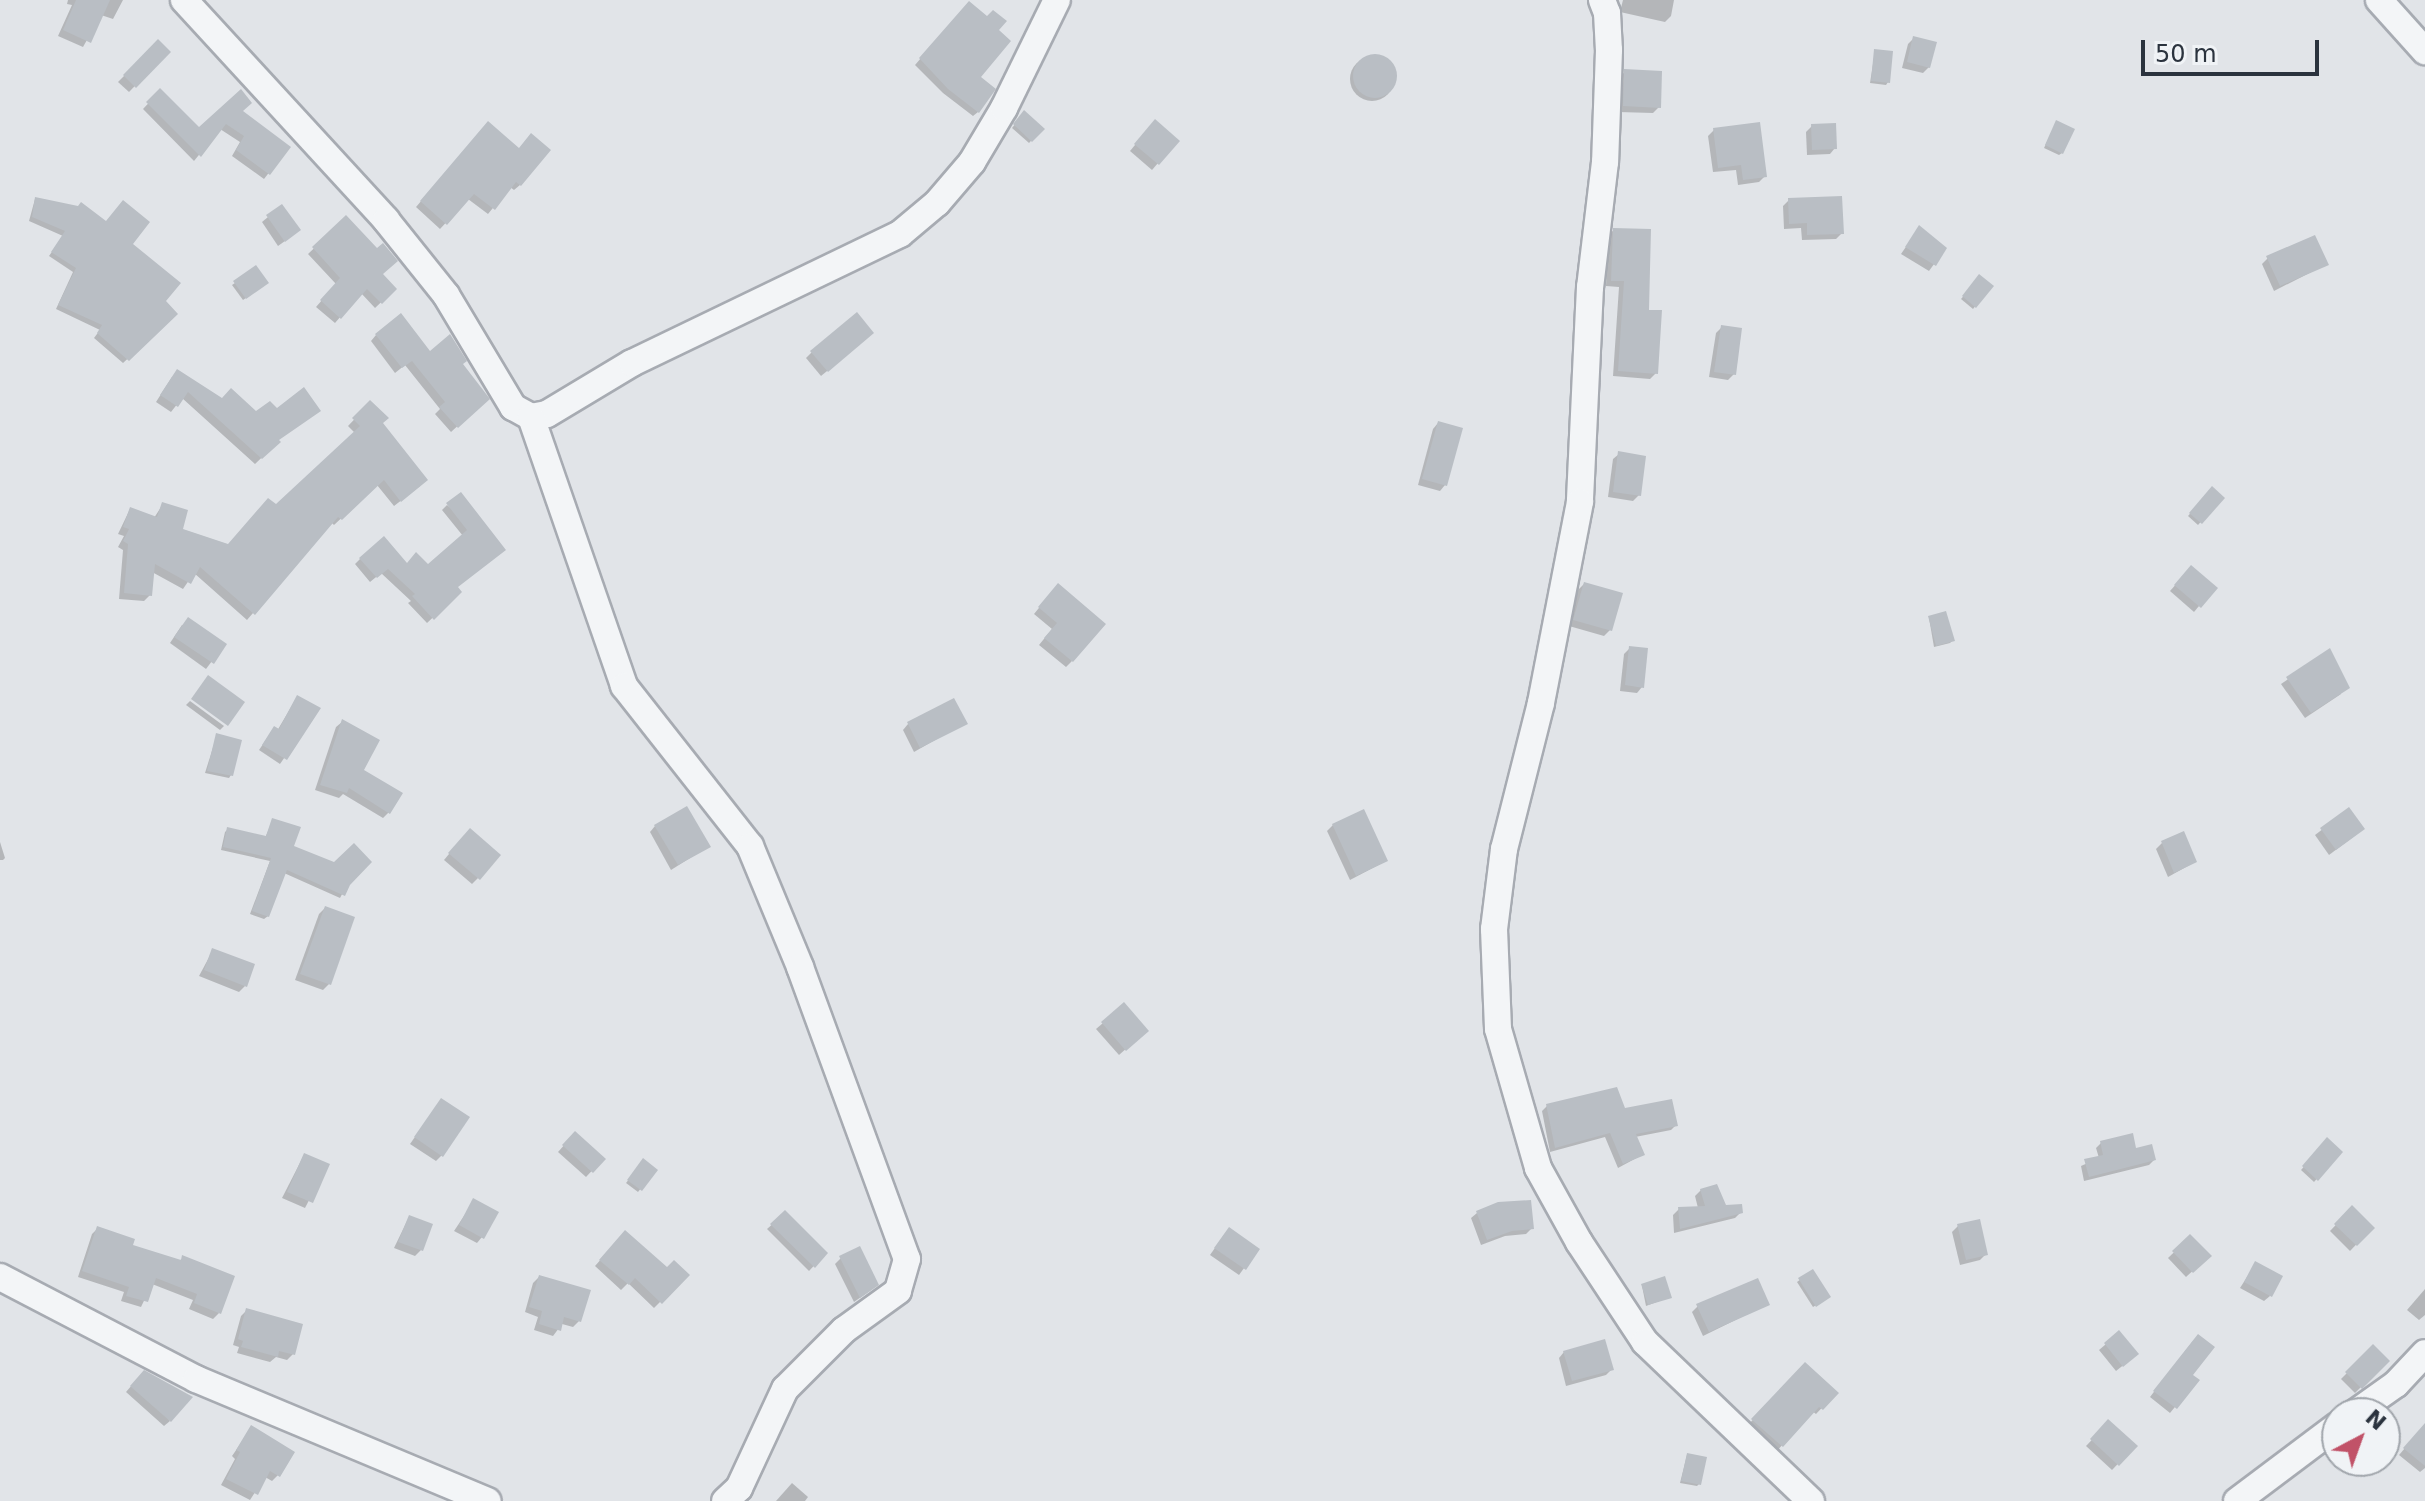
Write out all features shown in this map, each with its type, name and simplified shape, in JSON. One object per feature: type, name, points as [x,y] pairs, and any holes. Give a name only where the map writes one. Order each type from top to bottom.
[{"type":"street","points":[[184,0],[386,220],[446,295],[513,407],[531,417],[547,414],[632,363],[900,234],[937,203],[972,162],[1004,108],[1057,0]]},
{"type":"street","points":[[1602,0],[1607,13],[1609,50],[1605,146],[1590,287],[1580,502],[1541,703],[1504,849],[1494,929],[1498,1029],[1538,1168],[1579,1242],[1645,1342],[1811,1501]]},
{"type":"street","points":[[2379,0],[2425,51]]},
{"type":"street","points":[[531,417],[624,686],[750,846],[800,967],[907,1259],[898,1291],[844,1330],[785,1389],[739,1488],[725,1501]]},
{"type":"street","points":[[0,1277],[196,1379],[488,1501]]},
{"type":"street","points":[[2378,1397],[2396,1384],[2425,1353]]},
{"type":"street","points":[[2237,1501],[2321,1438]]},
{"type":"building","points":[[76,0],[110,0],[91,43],[63,30]]},
{"type":"building","points":[[969,1],[987,16],[993,10],[1007,21],[999,30],[1011,41],[981,77],[996,89],[979,113],[948,89],[919,58]]},
{"type":"building","points":[[1913,36],[1937,42],[1930,68],[1907,62]]},
{"type":"building","points":[[158,39],[171,52],[136,88],[123,75]]},
{"type":"building","points":[[1874,49],[1893,51],[1890,83],[1871,81]]},
{"type":"building","points":[[1375,54],[1390,61],[1397,76],[1390,91],[1375,98],[1360,91],[1353,76],[1360,61]]},
{"type":"building","points":[[1624,69],[1662,71],[1661,108],[1623,106]]},
{"type":"building","points":[[160,88],[199,127],[241,89],[252,103],[243,111],[291,147],[270,175],[236,150],[244,136],[226,124],[201,157],[146,102]]},
{"type":"building","points":[[1024,110],[1045,129],[1032,142],[1013,124]]},
{"type":"building","points":[[1155,119],[1180,141],[1159,165],[1134,144]]},
{"type":"building","points":[[2056,120],[2075,129],[2063,154],[2045,145]]},
{"type":"building","points":[[488,121],[519,148],[531,133],[551,150],[521,186],[516,182],[495,210],[474,194],[447,225],[420,201]]},
{"type":"building","points":[[1760,122],[1767,177],[1743,180],[1741,165],[1718,168],[1713,128]]},
{"type":"building","points":[[1836,123],[1837,149],[1812,150],[1811,124]]},
{"type":"building","points":[[1842,196],[1844,234],[1807,235],[1807,223],[1789,224],[1788,198]]},
{"type":"building","points":[[35,197],[78,206],[81,202],[106,221],[123,200],[150,222],[133,244],[181,283],[166,301],[178,314],[129,361],[97,333],[102,325],[58,305],[76,268],[51,252],[65,231],[32,217]]},
{"type":"building","points":[[282,204],[301,230],[285,242],[266,215]]},
{"type":"building","points":[[346,215],[377,248],[383,243],[398,261],[383,274],[397,289],[382,304],[367,289],[341,319],[320,300],[340,278],[312,247]]},
{"type":"building","points":[[1919,225],[1947,248],[1936,266],[1905,247]]},
{"type":"building","points":[[1613,228],[1651,229],[1649,310],[1662,310],[1658,374],[1618,371],[1624,281],[1611,281]]},
{"type":"building","points":[[2315,235],[2329,265],[2280,286],[2266,256]]},
{"type":"building","points":[[256,265],[269,283],[246,299],[233,281]]},
{"type":"building","points":[[1979,274],[1994,286],[1976,308],[1962,296]]},
{"type":"building","points":[[857,312],[874,333],[828,372],[810,351]]},
{"type":"building","points":[[401,313],[430,351],[450,334],[467,361],[463,364],[490,399],[458,428],[439,407],[445,402],[412,361],[402,368],[375,334]]},
{"type":"building","points":[[1721,325],[1742,328],[1736,375],[1714,372]]},
{"type":"building","points":[[177,369],[222,398],[231,388],[256,411],[270,401],[277,408],[304,387],[321,411],[279,440],[281,442],[262,459],[188,392],[178,407],[160,395]]},
{"type":"building","points":[[370,400],[389,418],[383,423],[428,480],[401,502],[384,480],[342,520],[338,517],[255,615],[200,567],[191,584],[155,564],[152,596],[124,593],[128,544],[123,541],[129,529],[123,527],[130,507],[157,517],[162,502],[188,510],[183,529],[228,544],[268,498],[276,504],[360,426],[352,418]]},
{"type":"building","points":[[1438,421],[1463,428],[1447,486],[1422,479]]},
{"type":"building","points":[[1618,451],[1646,456],[1641,496],[1613,492]]},
{"type":"building","points":[[2212,486],[2225,498],[2202,524],[2189,513]]},
{"type":"building","points":[[461,492],[506,550],[458,587],[462,592],[434,620],[412,596],[415,594],[388,569],[377,578],[359,558],[384,536],[407,563],[416,552],[428,564],[467,530],[446,503]]},
{"type":"building","points":[[2191,565],[2218,588],[2201,608],[2174,585]]},
{"type":"building","points":[[1584,582],[1623,593],[1612,631],[1573,620]]},
{"type":"building","points":[[1058,583],[1106,624],[1073,662],[1044,638],[1057,623],[1038,607]]},
{"type":"building","points":[[1946,611],[1955,641],[1936,646],[1928,616]]},
{"type":"building","points":[[188,617],[227,644],[214,664],[174,637]]},
{"type":"building","points":[[1629,646],[1648,648],[1644,688],[1625,685]]},
{"type":"building","points":[[2330,648],[2350,688],[2311,713],[2286,677]]},
{"type":"building","points":[[208,675],[245,702],[228,726],[191,699]]},
{"type":"building","points":[[297,695],[321,708],[287,760],[262,745],[274,726],[279,729]]},
{"type":"building","points":[[954,698],[968,724],[920,748],[907,722]]},
{"type":"building","points":[[342,719],[380,740],[364,770],[403,793],[390,814],[349,788],[347,793],[320,785]]},
{"type":"building","points":[[216,733],[242,740],[233,776],[207,771]]},
{"type":"building","points":[[687,806],[711,847],[678,865],[654,825]]},
{"type":"building","points":[[2349,807],[2365,829],[2336,850],[2320,828]]},
{"type":"building","points":[[1364,809],[1388,861],[1356,876],[1332,824]]},
{"type":"building","points":[[272,818],[301,827],[294,846],[334,862],[354,843],[372,862],[350,885],[345,896],[287,870],[269,917],[252,911],[271,858],[223,847],[227,827],[266,836]]},
{"type":"building","points":[[470,828],[501,855],[480,880],[448,853]]},
{"type":"building","points":[[2184,831],[2197,862],[2174,873],[2161,841]]},
{"type":"building","points":[[325,906],[355,917],[331,985],[300,974]]},
{"type":"building","points":[[212,948],[255,964],[247,987],[204,970]]},
{"type":"building","points":[[1124,1002],[1149,1031],[1126,1051],[1101,1022]]},
{"type":"building","points":[[1617,1087],[1625,1108],[1672,1099],[1678,1126],[1636,1134],[1645,1155],[1623,1164],[1610,1133],[1555,1148],[1546,1104]]},
{"type":"building","points":[[441,1098],[470,1117],[443,1157],[414,1137]]},
{"type":"building","points":[[575,1131],[606,1159],[593,1173],[562,1145]]},
{"type":"building","points":[[2133,1133],[2136,1148],[2152,1144],[2156,1160],[2089,1177],[2084,1159],[2103,1155],[2100,1141]]},
{"type":"building","points":[[2327,1137],[2343,1152],[2318,1181],[2302,1166]]},
{"type":"building","points":[[304,1153],[330,1164],[313,1203],[287,1192]]},
{"type":"building","points":[[643,1158],[658,1170],[642,1191],[627,1180]]},
{"type":"building","points":[[1717,1184],[1726,1205],[1742,1204],[1743,1213],[1680,1229],[1678,1207],[1705,1206],[1700,1189]]},
{"type":"building","points":[[473,1198],[499,1212],[484,1239],[459,1225]]},
{"type":"building","points":[[1531,1200],[1534,1229],[1512,1231],[1487,1240],[1476,1211],[1498,1202]]},
{"type":"building","points":[[2352,1205],[2375,1228],[2357,1246],[2334,1224]]},
{"type":"building","points":[[785,1210],[828,1253],[815,1268],[770,1224]]},
{"type":"building","points":[[409,1215],[433,1224],[423,1251],[398,1242]]},
{"type":"building","points":[[1980,1219],[1988,1255],[1966,1260],[1957,1224]]},
{"type":"building","points":[[97,1226],[135,1239],[133,1245],[181,1260],[182,1255],[235,1276],[221,1314],[194,1303],[197,1294],[156,1278],[148,1302],[126,1296],[129,1287],[82,1271]]},
{"type":"building","points":[[1229,1227],[1260,1249],[1246,1270],[1214,1248]]},
{"type":"building","points":[[625,1230],[667,1267],[674,1260],[690,1275],[662,1304],[635,1278],[629,1285],[599,1260]]},
{"type":"building","points":[[2190,1234],[2212,1256],[2193,1273],[2172,1251]]},
{"type":"building","points":[[860,1246],[879,1285],[860,1298],[839,1256]]},
{"type":"building","points":[[2255,1261],[2283,1276],[2272,1297],[2244,1282]]},
{"type":"building","points":[[1813,1269],[1831,1297],[1816,1307],[1798,1278]]},
{"type":"building","points":[[539,1275],[591,1290],[581,1322],[564,1317],[561,1331],[539,1324],[542,1311],[529,1307]]},
{"type":"building","points":[[1665,1276],[1672,1298],[1648,1305],[1641,1284]]},
{"type":"building","points":[[1758,1278],[1770,1305],[1709,1332],[1696,1304]]},
{"type":"building","points":[[246,1308],[303,1324],[295,1355],[279,1351],[278,1357],[241,1347],[243,1341],[238,1339]]},
{"type":"building","points":[[2119,1330],[2139,1354],[2123,1367],[2104,1343]]},
{"type":"building","points":[[2198,1334],[2215,1347],[2193,1375],[2200,1380],[2177,1409],[2153,1391]]},
{"type":"building","points":[[1605,1339],[1614,1370],[1572,1381],[1563,1351]]},
{"type":"building","points":[[2373,1344],[2390,1361],[2362,1389],[2345,1372]]},
{"type":"building","points":[[1805,1362],[1839,1393],[1823,1410],[1819,1407],[1783,1447],[1751,1419]]},
{"type":"building","points":[[144,1370],[193,1397],[171,1422],[130,1386]]},
{"type":"building","points":[[2108,1419],[2138,1446],[2119,1466],[2090,1439]]},
{"type":"building","points":[[2425,1423],[2425,1466],[2403,1448]]},
{"type":"building","points":[[251,1425],[295,1452],[280,1477],[270,1471],[258,1495],[226,1479],[240,1452],[236,1450]]},
{"type":"building","points":[[1687,1453],[1707,1457],[1701,1485],[1681,1481]]}]
